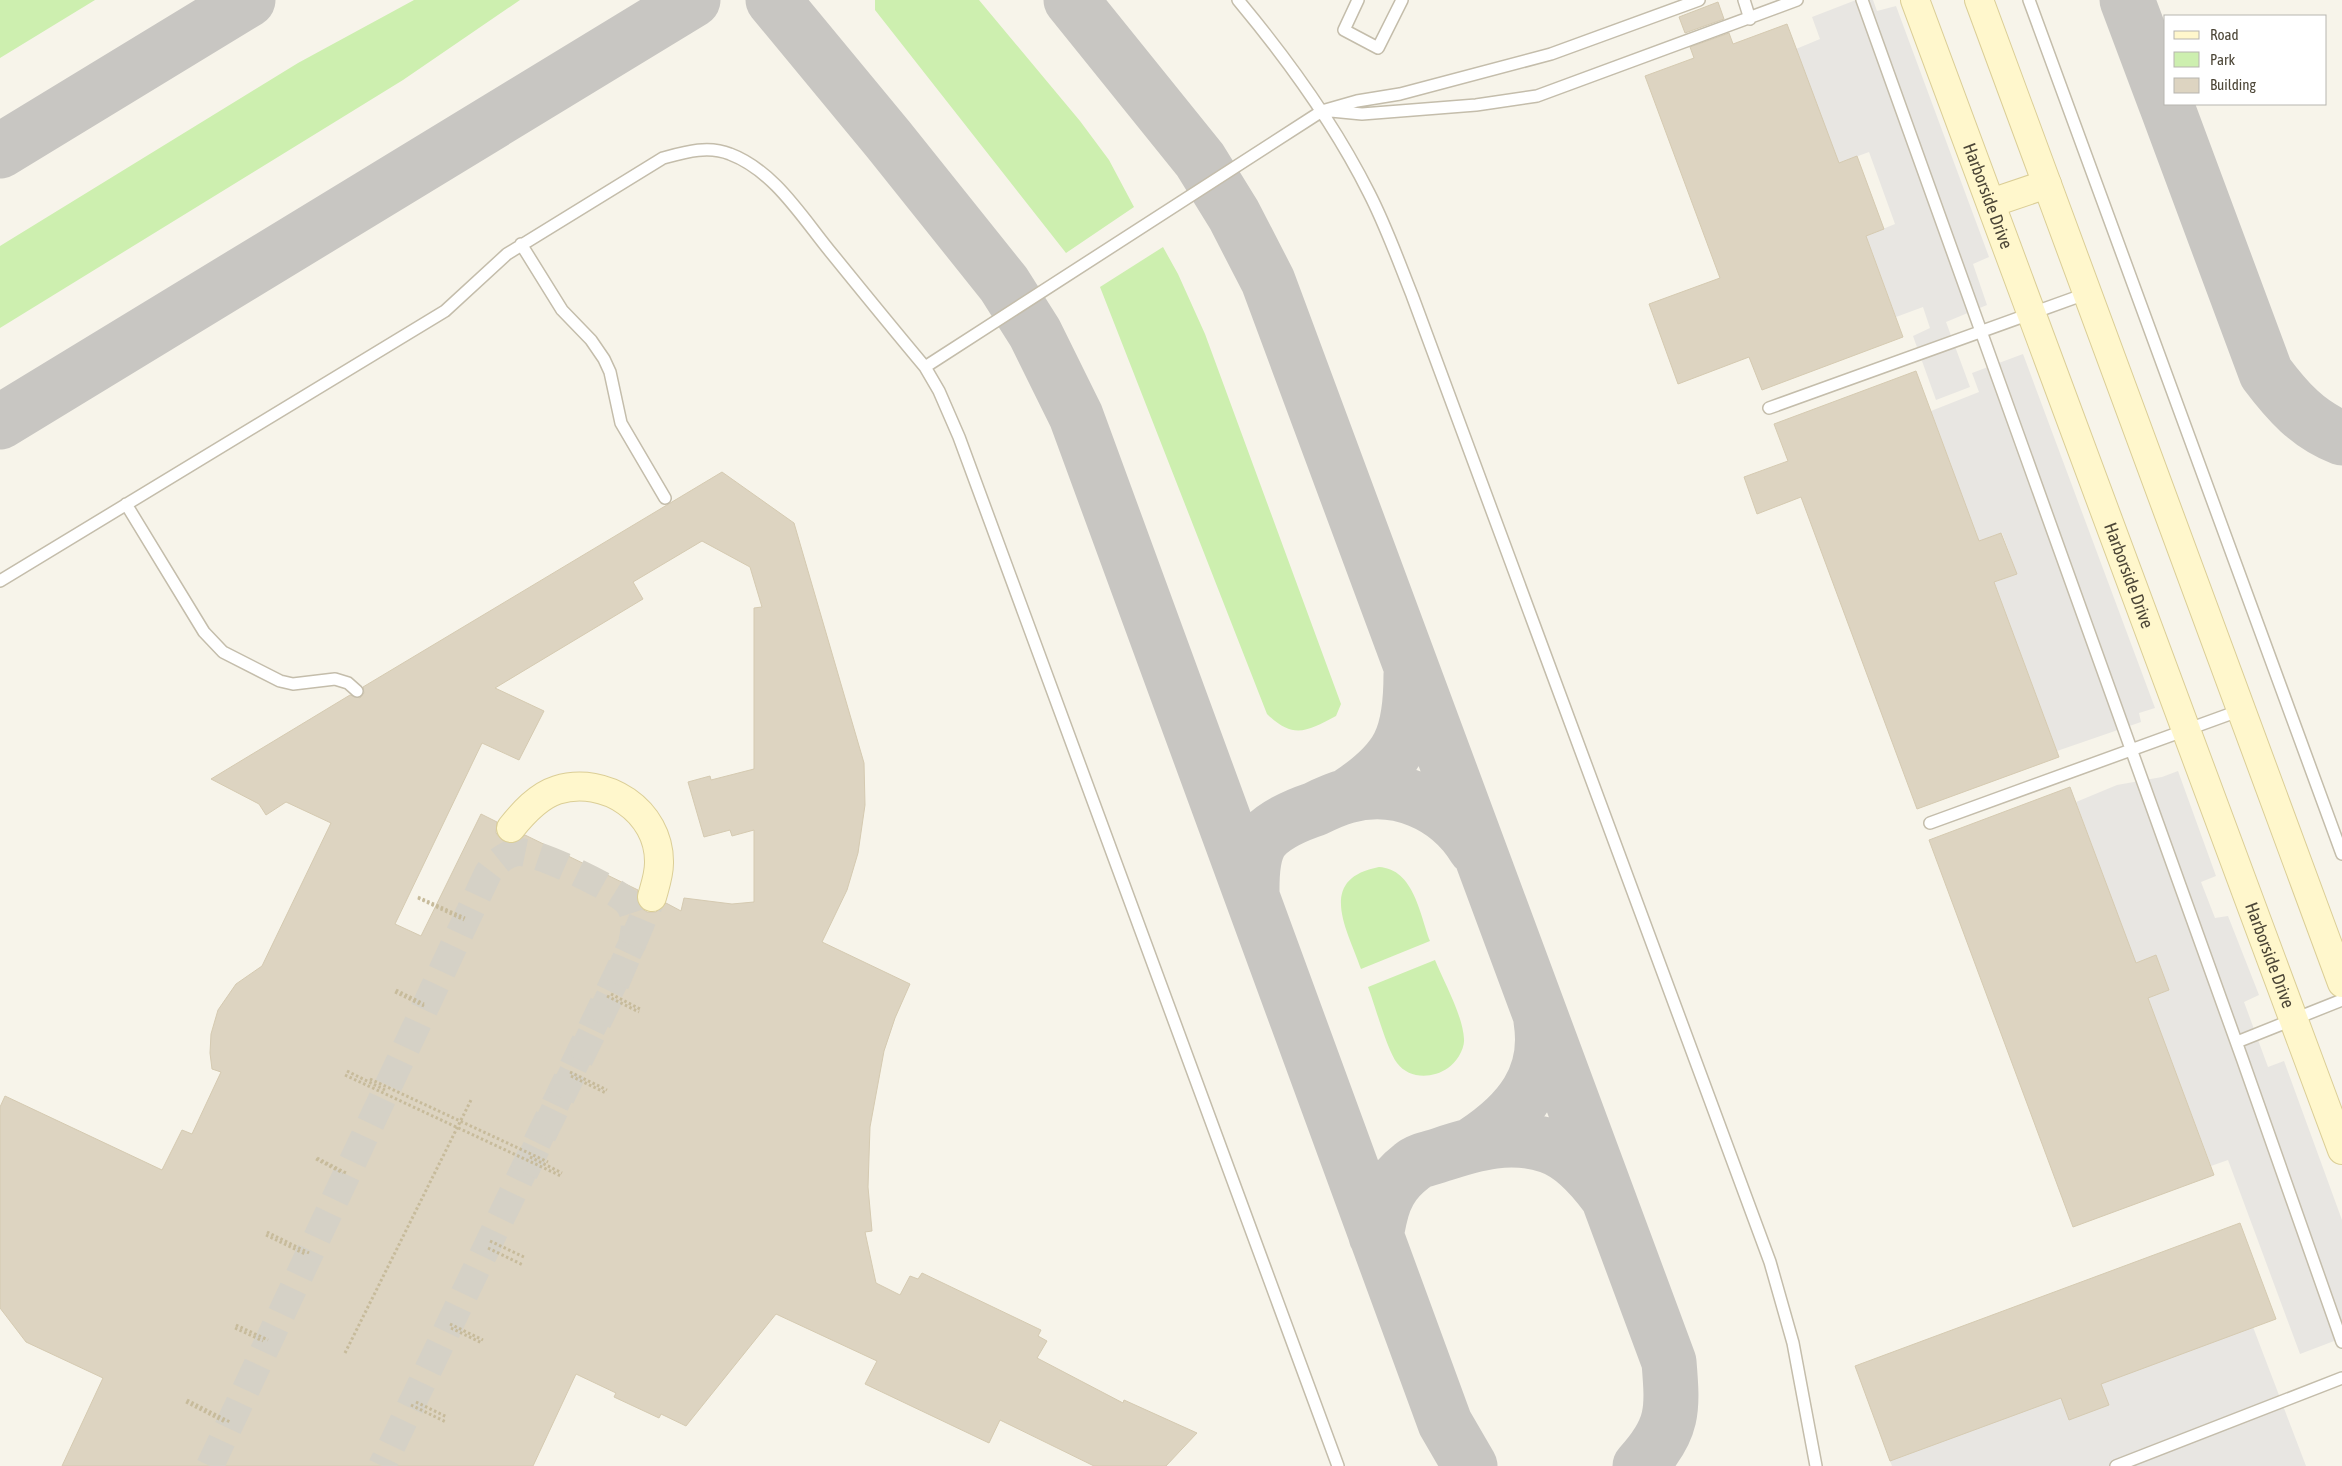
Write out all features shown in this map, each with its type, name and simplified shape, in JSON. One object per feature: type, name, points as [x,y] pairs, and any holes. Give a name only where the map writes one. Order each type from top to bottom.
[{"type":"street","name":"Harborside Drive","points":[[1915,0],[2342,1150]]},
{"type":"street","points":[[1979,0],[2342,983]]},
{"type":"street","points":[[1991,203],[2047,184]]},
{"type":"street","points":[[511,828],[531,806],[556,790],[586,786],[616,794],[633,806],[653,831],[659,861],[652,897]]},
{"type":"lane","points":[[1238,0],[1280,50],[1322,111],[1369,193],[1412,295],[1770,1262],[1793,1343],[1816,1466]]},
{"type":"lane","points":[[1358,0],[1344,30],[1378,48],[1402,0]]},
{"type":"lane","points":[[925,367],[1322,111],[1357,101],[1400,94],[1551,54],[1699,0]]},
{"type":"lane","points":[[1744,0],[1750,19]]},
{"type":"lane","points":[[1322,111],[1362,114],[1476,105],[1537,96],[1750,19],[1797,0]]},
{"type":"lane","points":[[1862,0],[2237,1042],[2342,1342]]},
{"type":"lane","points":[[2029,0],[2342,854]]},
{"type":"lane","points":[[0,581],[445,311],[507,254],[521,244],[663,158],[697,150],[729,153],[749,162],[769,179],[925,367],[939,391],[959,437],[1338,1466]]},
{"type":"lane","points":[[521,244],[562,310],[591,340],[604,359],[610,372],[621,423],[665,498]]},
{"type":"lane","points":[[1769,408],[2088,293]]},
{"type":"lane","points":[[126,504],[204,632],[220,650],[288,683],[335,679],[348,683],[357,691]]},
{"type":"lane","points":[[1930,823],[2241,710]]},
{"type":"lane","points":[[2237,1042],[2342,1000]]},
{"type":"lane","points":[[2116,1466],[2342,1378]]},
{"type":"path","points":[[418,897],[464,919]]},
{"type":"path","points":[[396,991],[424,1005]]},
{"type":"path","points":[[609,995],[640,1010]]},
{"type":"path","points":[[385,1090],[346,1073],[562,1175],[530,1157]]},
{"type":"path","points":[[571,1074],[606,1092]]},
{"type":"path","points":[[370,1079],[548,1162]]},
{"type":"path","points":[[345,1352],[472,1098]]},
{"type":"path","points":[[316,1158],[345,1173]]},
{"type":"path","points":[[266,1234],[307,1254]]},
{"type":"path","points":[[490,1241],[526,1258]]},
{"type":"path","points":[[488,1248],[523,1265]]},
{"type":"path","points":[[263,1342],[236,1326],[268,1340]]},
{"type":"path","points":[[450,1326],[482,1342]]},
{"type":"path","points":[[225,1422],[186,1401],[230,1422]]},
{"type":"path","points":[[412,1404],[446,1420],[416,1402]]},
{"type":"green space","points":[[0,0],[95,0],[0,58]]},
{"type":"green space","points":[[414,0],[520,0],[403,80],[0,328],[0,246],[298,63]]},
{"type":"green space","points":[[875,0],[979,0],[1080,121],[1109,160],[1134,207],[1066,253],[875,10]]},
{"type":"green space","points":[[1163,247],[1178,274],[1205,334],[1341,704],[1336,716],[1309,729],[1293,730],[1285,727],[1267,714],[1100,287]]},
{"type":"green space","points":[[1379,867],[1391,870],[1408,884],[1419,907],[1430,941],[1361,969],[1344,922],[1341,908],[1342,894],[1348,882],[1360,873]]},
{"type":"green space","points":[[1435,960],[1457,1010],[1463,1030],[1464,1043],[1457,1059],[1442,1072],[1421,1076],[1414,1075],[1402,1068],[1393,1057],[1368,987]]},
{"type":"shaded area","points":[[1856,0],[1873,0],[1877,11],[1896,6],[1989,257],[1973,264],[1987,305],[1946,322],[1970,387],[1936,400],[1913,336],[1930,328],[1923,307],[1896,317],[1866,236],[1895,224],[1869,152],[1839,163],[1796,49],[1820,39],[1812,17]]},
{"type":"shaded area","points":[[2023,354],[2155,708],[2139,713],[2141,722],[2057,751],[1994,582],[2017,574],[2002,533],[1979,541],[1931,411],[1979,392],[1972,373]]},
{"type":"shaded area","points":[[2178,771],[2216,876],[2201,882],[2215,918],[2228,916],[2259,995],[2244,1002],[2268,1067],[2284,1061],[2342,1220],[2342,1338],[2300,1354],[2228,1160],[2211,1166],[2148,998],[2169,990],[2156,955],[2136,963],[2076,802],[2117,785],[2162,777]]},
{"type":"shaded area","points":[[2253,1327],[2306,1466],[1892,1466],[1890,1461]]},
{"type":"building","points":[[1718,2],[1724,19],[1685,33],[1679,17]]},
{"type":"building","points":[[1787,24],[1839,163],[1857,156],[1884,229],[1866,236],[1903,337],[1762,390],[1749,357],[1678,384],[1649,304],[1720,278],[1645,76],[1694,58],[1690,47],[1729,33],[1733,44]]},
{"type":"building","points":[[1916,371],[1979,541],[2001,533],[2017,574],[1994,582],[2059,757],[1917,809],[1801,497],[1757,514],[1744,477],[1788,461],[1774,424]]},
{"type":"building","points":[[722,472],[794,523],[864,763],[865,805],[858,853],[847,890],[822,942],[910,984],[895,1018],[884,1051],[870,1127],[868,1187],[872,1231],[865,1232],[876,1283],[900,1295],[910,1276],[918,1279],[922,1273],[1041,1330],[1038,1336],[1047,1341],[1037,1358],[1123,1403],[1124,1400],[1197,1433],[1166,1466],[1094,1466],[1000,1420],[989,1443],[865,1384],[877,1361],[776,1314],[686,1426],[661,1414],[659,1418],[614,1397],[616,1393],[576,1374],[533,1466],[62,1466],[103,1378],[26,1342],[0,1308],[0,1107],[5,1096],[162,1170],[182,1130],[192,1134],[221,1072],[212,1069],[210,1053],[211,1034],[218,1010],[236,984],[262,966],[331,823],[286,802],[266,815],[259,804],[211,779],[350,695],[360,698],[364,693],[363,687]],"holes":[[[702,541],[750,567],[762,607],[754,608],[754,769],[711,780],[710,776],[688,782],[704,837],[730,830],[732,836],[754,830],[754,902],[732,904],[684,898],[681,911],[666,903],[656,912],[647,912],[641,908],[637,901],[638,890],[525,835],[516,843],[508,843],[502,840],[496,833],[497,822],[481,814],[421,936],[395,924],[482,743],[519,760],[544,711],[495,688],[643,599],[633,582]]]},
{"type":"building","points":[[2070,787],[2136,963],[2156,955],[2169,990],[2148,998],[2214,1175],[2073,1227],[1929,840]]},
{"type":"building","points":[[2240,1223],[2276,1319],[2101,1384],[2109,1405],[2069,1420],[2061,1398],[1890,1461],[1855,1366]]},
{"type":"taxiway","points":[[0,151],[248,0]]},
{"type":"taxiway","points":[[0,422],[693,0]]},
{"type":"taxiway","points":[[773,0],[888,139],[1004,284],[1035,333],[1076,416],[1445,1423],[1470,1466]]},
{"type":"taxiway","points":[[1071,0],[1200,160],[1234,215],[1268,281],[1669,1362],[1671,1393],[1669,1418],[1659,1441],[1640,1466]]},
{"type":"taxiway","points":[[2127,0],[2164,99]]},
{"type":"taxiway","points":[[2166,105],[2266,373],[2299,411],[2330,433],[2342,438]]},
{"type":"taxiway","points":[[1347,796],[1379,771],[1391,759],[1399,746],[1405,731],[1408,715],[1411,674]]},
{"type":"taxiway","points":[[1252,894],[1252,872],[1255,856],[1260,842],[1265,836],[1276,827],[1301,814],[1347,796],[1365,792],[1384,792],[1419,800],[1450,819],[1475,848]]},
{"type":"taxiway","points":[[1475,1143],[1505,1120],[1528,1092],[1536,1077],[1541,1060],[1543,1041],[1541,1021]]},
{"type":"taxiway","points":[[1376,1236],[1386,1197],[1393,1185],[1405,1172],[1422,1161],[1480,1143],[1521,1140],[1549,1146],[1574,1160],[1588,1173],[1606,1195]]},
{"type":"tunnel","points":[[210,1466],[488,873],[497,862],[505,857],[518,852],[527,853],[576,872],[609,889],[628,903],[633,913],[635,928],[632,944],[382,1466]]},
{"type":"tunnel","points":[[524,1173],[611,994],[652,897]]}]
